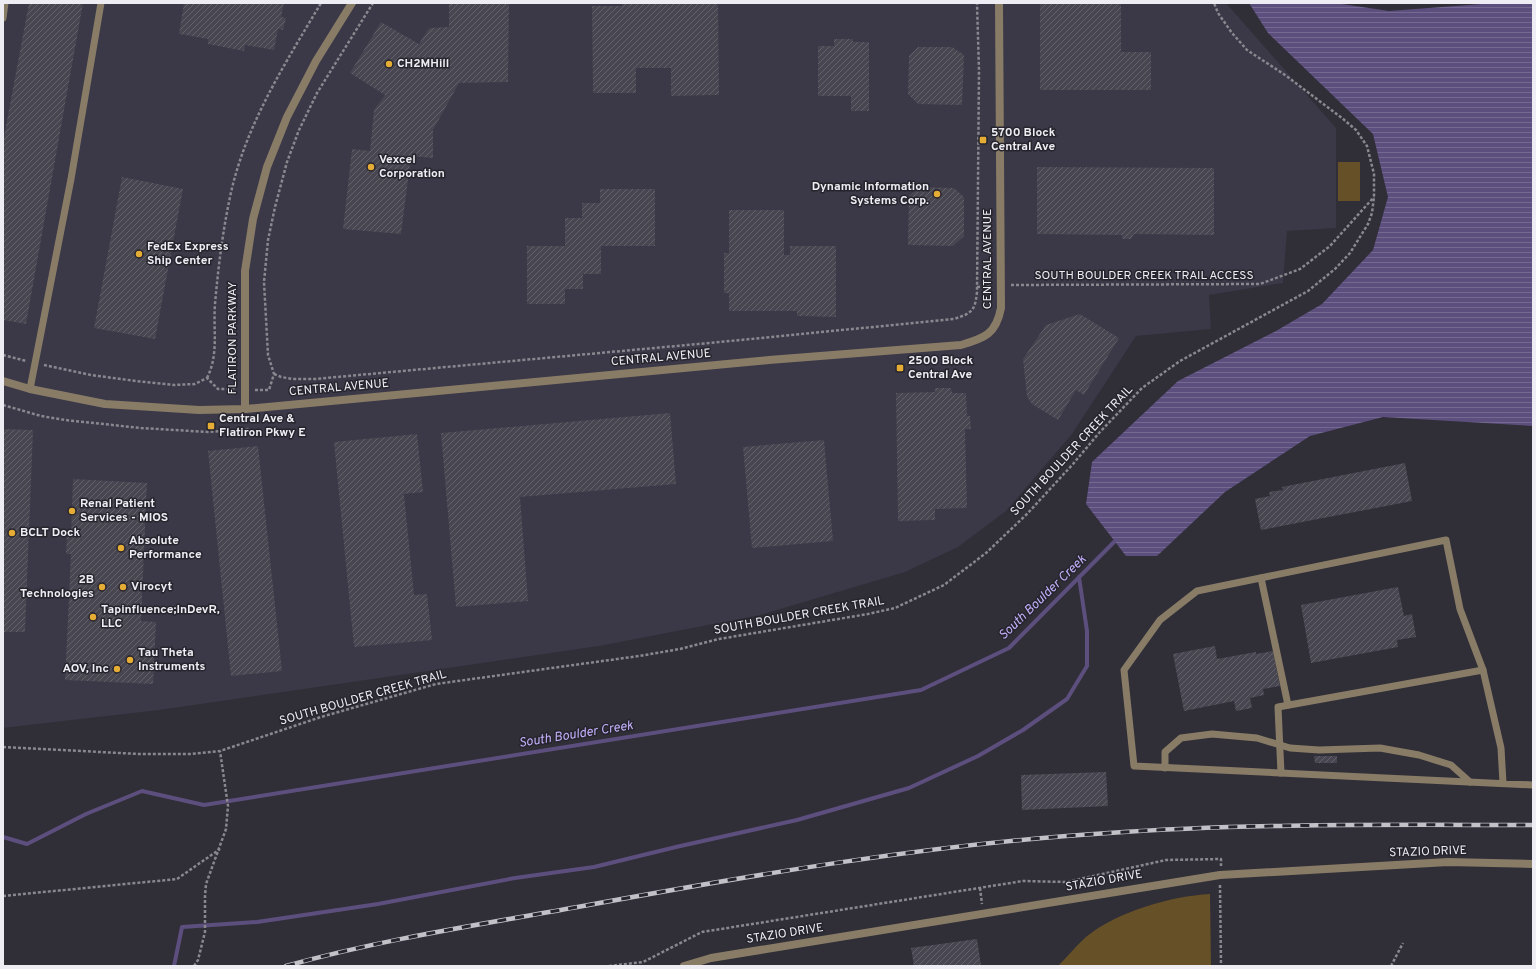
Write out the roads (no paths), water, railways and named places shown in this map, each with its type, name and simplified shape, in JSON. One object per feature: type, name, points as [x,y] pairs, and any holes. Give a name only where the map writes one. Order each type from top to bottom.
[{"type":"street","name":"FLATIRON PARKWAY","points":[[245,409],[245,271],[253,219],[267,167],[287,117],[316,60],[352,3]]},
{"type":"street","name":"CENTRAL AVENUE","points":[[3,381],[30,389],[105,404],[199,410],[245,409],[769,360],[961,344],[983,338],[991,332],[1000,316],[1002,286],[999,136],[999,3]]},
{"type":"street","name":"STAZIO DRIVE","points":[[684,966],[711,958],[984,914],[1157,884],[1220,875],[1448,862],[1533,864]]},
{"type":"lane","points":[[3,18],[5,3]]},
{"type":"lane","points":[[30,389],[72,171],[101,3]]},
{"type":"lane","points":[[1503,783],[1501,748],[1483,670],[1460,609],[1446,540],[1198,591],[1160,620],[1124,670],[1134,766],[1533,785]]},
{"type":"lane","points":[[1261,578],[1288,705]]},
{"type":"lane","points":[[1281,773],[1278,707],[1483,670]]},
{"type":"lane","points":[[1165,768],[1165,752],[1181,738],[1212,734],[1257,738],[1290,748],[1319,750],[1380,748],[1419,755],[1451,765],[1470,782]]},
{"type":"waterway","name":"South Boulder Creek","points":[[3,837],[27,844],[86,814],[142,791],[204,805],[921,690],[1009,648],[1114,542]]},
{"type":"waterway","points":[[174,966],[182,927],[257,922],[378,904],[515,878],[594,867],[797,820],[909,788],[978,756],[1023,730],[1067,699],[1087,666],[1087,631],[1079,577]]},
{"type":"railway","points":[[286,966],[359,948],[471,926],[649,894],[911,852],[1043,838],[1162,830],[1321,825],[1533,825]]},
{"type":"place","name":"CH2MHill","points":[[389,64]]},
{"type":"place","name":"5700 Block Central Ave","points":[[983,140]]},
{"type":"place","name":"Vexcel Corporation","points":[[371,167]]},
{"type":"place","name":"Dynamic Information Systems Corp.","points":[[937,194]]},
{"type":"place","name":"FedEx Express Ship Center","points":[[139,254]]},
{"type":"place","name":"2500 Block Central Ave","points":[[900,368]]},
{"type":"place","name":"Central Ave & Flatiron Pkwy E","points":[[211,426]]},
{"type":"place","name":"Renal Patient Services - MIOS","points":[[72,511]]},
{"type":"place","name":"BCLT Dock","points":[[12,533]]},
{"type":"place","name":"Absolute Performance","points":[[121,548]]},
{"type":"place","name":"2B Technologies","points":[[102,587]]},
{"type":"place","name":"Virocyt","points":[[123,587]]},
{"type":"place","name":"Tapinfluence;InDevR, LLC","points":[[93,617]]},
{"type":"place","name":"Tau Theta Instruments","points":[[130,660]]},
{"type":"place","name":"AOV, Inc","points":[[117,669]]}]
